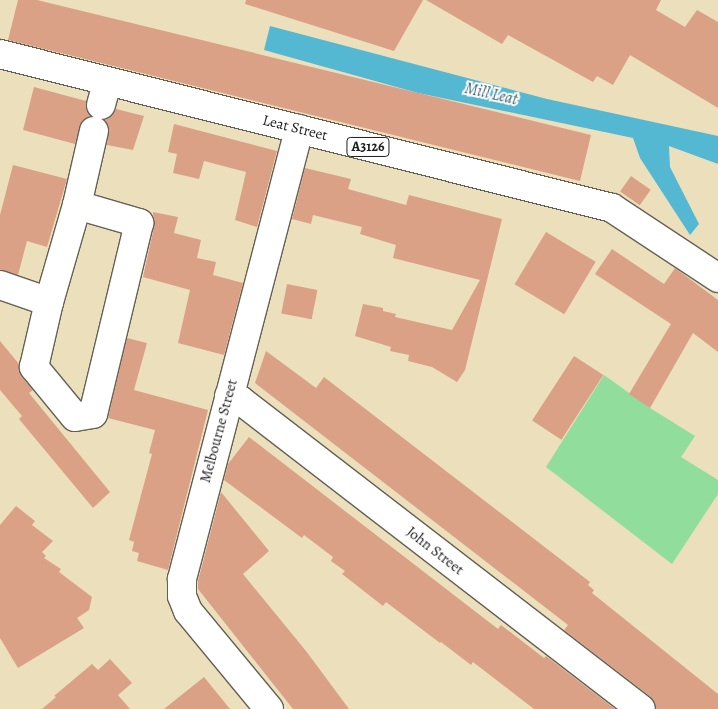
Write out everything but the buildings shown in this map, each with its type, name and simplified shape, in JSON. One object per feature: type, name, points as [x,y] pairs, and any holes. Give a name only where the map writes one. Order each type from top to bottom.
[{"type":"street","name":"Leat Street","points":[[0,54],[104,93],[299,129],[612,208],[718,278]]},
{"type":"street","name":"Melbourne Street","points":[[269,709],[188,611],[182,596],[182,579],[299,129]]},
{"type":"street","points":[[77,204],[139,223],[93,414],[75,417],[34,368],[49,302],[77,204],[94,131]]},
{"type":"street","points":[[0,285],[49,302]]},
{"type":"street","name":"John Street","points":[[229,396],[240,400],[641,709]]},
{"type":"green space","points":[[604,375],[650,408],[695,436],[681,457],[718,480],[718,494],[672,564],[546,467]]},
{"type":"water","name":"Mill Leat","points":[[270,26],[547,99],[718,136],[718,164],[669,146],[670,167],[699,224],[690,235],[640,158],[633,138],[418,93],[264,50]]}]
